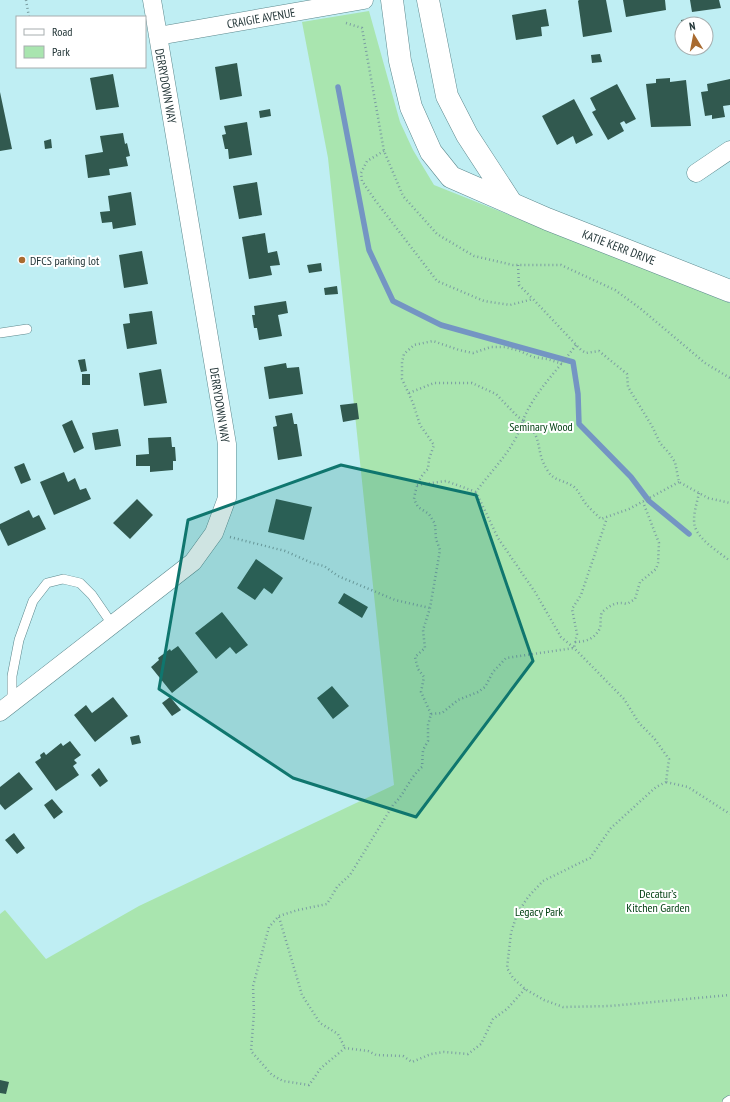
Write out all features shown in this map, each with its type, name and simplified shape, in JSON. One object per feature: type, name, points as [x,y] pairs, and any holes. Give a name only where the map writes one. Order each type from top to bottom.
[{"type":"street","name":"DERRYDOWN WAY","points":[[6,707],[193,562],[214,533],[227,498],[227,444],[152,0]]},
{"type":"street","name":"CRAIGIE AVENUE","points":[[158,36],[364,0]]},
{"type":"street","name":"KATIE KERR DRIVE","points":[[392,0],[400,61],[411,107],[432,152],[451,177],[510,201],[547,219],[730,291]]},
{"type":"street","points":[[428,0],[447,96],[466,135],[510,201]]},
{"type":"street","points":[[696,173],[730,150]]},
{"type":"lane","points":[[0,334],[28,329]]},
{"type":"lane","points":[[6,707],[19,640],[33,601],[47,583],[63,579],[80,583],[92,595],[112,624]]},
{"type":"path","points":[[26,0],[29,16]]},
{"type":"path","points":[[384,151],[367,161],[361,173],[362,181],[437,281],[484,301],[510,306],[533,299]]},
{"type":"path","points":[[518,265],[519,285],[576,344],[586,353],[599,351],[627,374],[628,387],[652,426],[660,443],[675,462],[679,482],[708,498],[730,503]]},
{"type":"path","points":[[525,989],[507,1009],[493,1019],[481,1044],[468,1054],[438,1053],[412,1062],[403,1056],[376,1055],[368,1051],[346,1048],[321,1068],[309,1085],[283,1081],[272,1075],[251,1051],[254,1013],[253,986],[269,927],[279,916],[298,910],[327,904],[337,887],[350,875],[392,805],[402,797],[417,771],[422,767],[423,750],[428,741],[428,725],[431,714],[421,692],[424,677],[423,673],[418,670],[415,657],[425,648],[423,630],[430,608],[440,550],[436,539],[435,524],[429,514],[418,507],[414,499],[416,485],[422,474],[428,469],[429,459],[434,445],[420,424],[409,393],[402,379],[402,362],[404,354],[414,345],[433,341],[473,353],[491,347],[505,347],[520,351],[533,358],[547,359],[563,364]]},
{"type":"path","points":[[476,492],[490,472],[501,463],[513,444],[523,420],[541,387],[563,364],[576,344]]},
{"type":"path","points":[[409,393],[434,383],[472,383],[496,394],[518,417],[531,426],[537,436],[542,458],[548,472],[558,480],[575,488],[586,505],[602,519],[643,502],[651,496],[679,482]]},
{"type":"path","points":[[416,485],[446,481],[476,492],[498,538],[535,592],[561,637],[574,648],[624,699],[639,723],[654,738],[669,759],[666,782]]},
{"type":"path","points":[[699,493],[694,517],[695,527],[703,539],[730,561]]},
{"type":"path","points":[[575,642],[582,642],[595,636],[600,627],[602,612],[618,602],[627,604],[635,599],[640,582],[656,568],[658,563],[659,544],[643,502]]},
{"type":"path","points":[[574,648],[577,634],[572,609],[581,596],[607,518]]},
{"type":"path","points":[[214,533],[285,551],[312,563],[324,566],[338,576],[395,600],[430,608]]},
{"type":"path","points":[[431,714],[442,713],[458,700],[478,692],[485,687],[493,672],[506,658],[574,648]]},
{"type":"path","points":[[730,814],[688,788],[666,782],[656,787],[611,828],[590,858],[543,882],[517,914],[511,933],[507,968],[513,978],[525,989],[544,1000],[563,1006],[610,1006],[730,995]]},
{"type":"path","points":[[279,916],[302,995],[320,1022],[338,1034],[346,1048]]},
{"type":"highlighted area","points":[[341,465],[476,495],[533,661],[416,817],[293,778],[159,689],[188,520]]},
{"type":"green space","name":"Seminary Wood","points":[[369,11],[400,122],[413,150],[434,185],[730,303],[730,1102],[0,1102],[0,914],[5,910],[46,959],[139,906],[394,785],[328,158],[302,22]]},
{"type":"building","points":[[579,0],[606,0],[612,32],[583,37]]},
{"type":"building","points":[[623,0],[665,0],[666,10],[626,17]]},
{"type":"building","points":[[690,0],[719,0],[721,8],[692,12]]},
{"type":"building","points":[[546,9],[549,26],[541,27],[542,36],[516,40],[512,15]]},
{"type":"building","points":[[600,54],[602,62],[592,63],[591,55]]},
{"type":"building","points":[[237,63],[242,96],[220,100],[215,67]]},
{"type":"building","points":[[113,74],[119,107],[96,110],[90,78]]},
{"type":"building","points":[[670,78],[670,82],[686,80],[691,126],[651,127],[646,84],[656,83],[656,79]]},
{"type":"building","points":[[730,79],[730,105],[723,106],[725,117],[712,119],[712,115],[705,116],[701,92],[708,91],[707,84]]},
{"type":"building","points":[[617,84],[636,119],[626,124],[624,121],[620,123],[624,131],[608,140],[592,112],[596,110],[590,98]]},
{"type":"building","points":[[0,92],[12,149],[0,151]]},
{"type":"building","points":[[574,99],[593,135],[576,144],[573,136],[557,145],[542,116]]},
{"type":"building","points":[[270,109],[271,116],[260,118],[259,111]]},
{"type":"building","points":[[247,122],[252,155],[229,159],[228,149],[225,149],[222,135],[226,134],[224,126]]},
{"type":"building","points":[[123,133],[125,144],[127,143],[130,156],[126,157],[128,166],[109,169],[110,175],[88,178],[85,155],[103,152],[100,136]]},
{"type":"building","points":[[51,139],[52,148],[45,149],[44,141]]},
{"type":"building","points":[[257,182],[262,215],[239,219],[233,186]]},
{"type":"building","points":[[131,192],[136,225],[113,229],[112,222],[102,223],[100,212],[110,211],[108,196]]},
{"type":"building","points":[[265,233],[268,253],[277,251],[280,265],[270,266],[272,275],[249,279],[242,237]]},
{"type":"building","points":[[142,251],[148,284],[124,288],[119,255]]},
{"type":"building","points":[[321,263],[322,271],[309,273],[307,265]]},
{"type":"building","points":[[337,286],[338,294],[325,295],[324,288]]},
{"type":"building","points":[[286,301],[288,313],[278,315],[282,336],[259,340],[257,328],[254,328],[252,315],[255,315],[254,306]]},
{"type":"building","points":[[152,311],[157,344],[127,349],[123,324],[130,323],[129,314]]},
{"type":"building","points":[[85,359],[87,371],[81,372],[78,360]]},
{"type":"building","points":[[286,363],[287,368],[299,367],[303,394],[269,399],[264,367]]},
{"type":"building","points":[[161,369],[167,403],[144,406],[139,373]]},
{"type":"building","points":[[82,374],[90,374],[90,385],[82,385]]},
{"type":"building","points":[[357,403],[359,419],[343,422],[340,405]]},
{"type":"building","points":[[292,413],[294,424],[297,424],[302,456],[278,460],[273,427],[277,426],[275,416]]},
{"type":"building","points":[[72,420],[84,448],[74,453],[62,425]]},
{"type":"building","points":[[118,429],[121,446],[95,450],[92,433]]},
{"type":"building","points":[[171,437],[172,447],[175,447],[176,461],[173,461],[173,470],[150,472],[150,466],[136,466],[136,455],[149,454],[148,438]]},
{"type":"building","points":[[24,463],[31,480],[21,484],[14,467]]},
{"type":"building","points":[[64,472],[68,482],[75,478],[80,490],[86,488],[91,499],[54,515],[40,482]]},
{"type":"building","points":[[137,499],[153,515],[130,539],[113,523]]},
{"type":"building","points":[[276,499],[312,507],[304,540],[268,532]]},
{"type":"building","points":[[29,510],[33,518],[39,515],[46,529],[8,546],[0,529],[0,524]]},
{"type":"building","points":[[256,559],[283,578],[272,594],[264,588],[255,600],[237,588]]},
{"type":"building","points":[[344,593],[368,607],[362,618],[338,603]]},
{"type":"building","points":[[222,612],[248,645],[236,654],[230,647],[216,659],[195,633]]},
{"type":"building","points":[[178,646],[198,672],[172,693],[151,667],[159,660],[158,658],[170,649],[171,651]]},
{"type":"building","points":[[332,686],[349,706],[333,719],[317,698]]},
{"type":"building","points":[[113,697],[128,716],[95,742],[74,715],[86,705],[92,713]]},
{"type":"building","points":[[170,697],[181,710],[172,716],[162,703]]},
{"type":"building","points":[[139,735],[141,743],[132,745],[130,737]]},
{"type":"building","points":[[70,741],[81,755],[74,760],[77,763],[73,766],[79,775],[56,791],[35,762],[41,758],[40,755],[44,752],[46,755],[61,743],[63,746]]},
{"type":"building","points":[[99,768],[108,781],[100,787],[91,775]]},
{"type":"building","points":[[19,772],[33,789],[5,810],[0,804],[0,787]]},
{"type":"building","points":[[52,799],[63,812],[54,819],[44,805]]},
{"type":"building","points":[[14,833],[25,848],[17,854],[5,840]]},
{"type":"building","points":[[0,1080],[9,1082],[6,1094],[0,1093]]},
{"type":"waterway","points":[[338,87],[369,250],[393,301],[441,325],[573,362],[578,394],[579,424],[631,477],[649,501],[689,534]]},
{"type":"place","name":"DFCS parking lot","points":[[22,260]]},
{"type":"park label","name":"Decatur’s Kitchen Garden","points":[[658,900]]},
{"type":"park label","name":"Legacy Park","points":[[539,911]]}]
